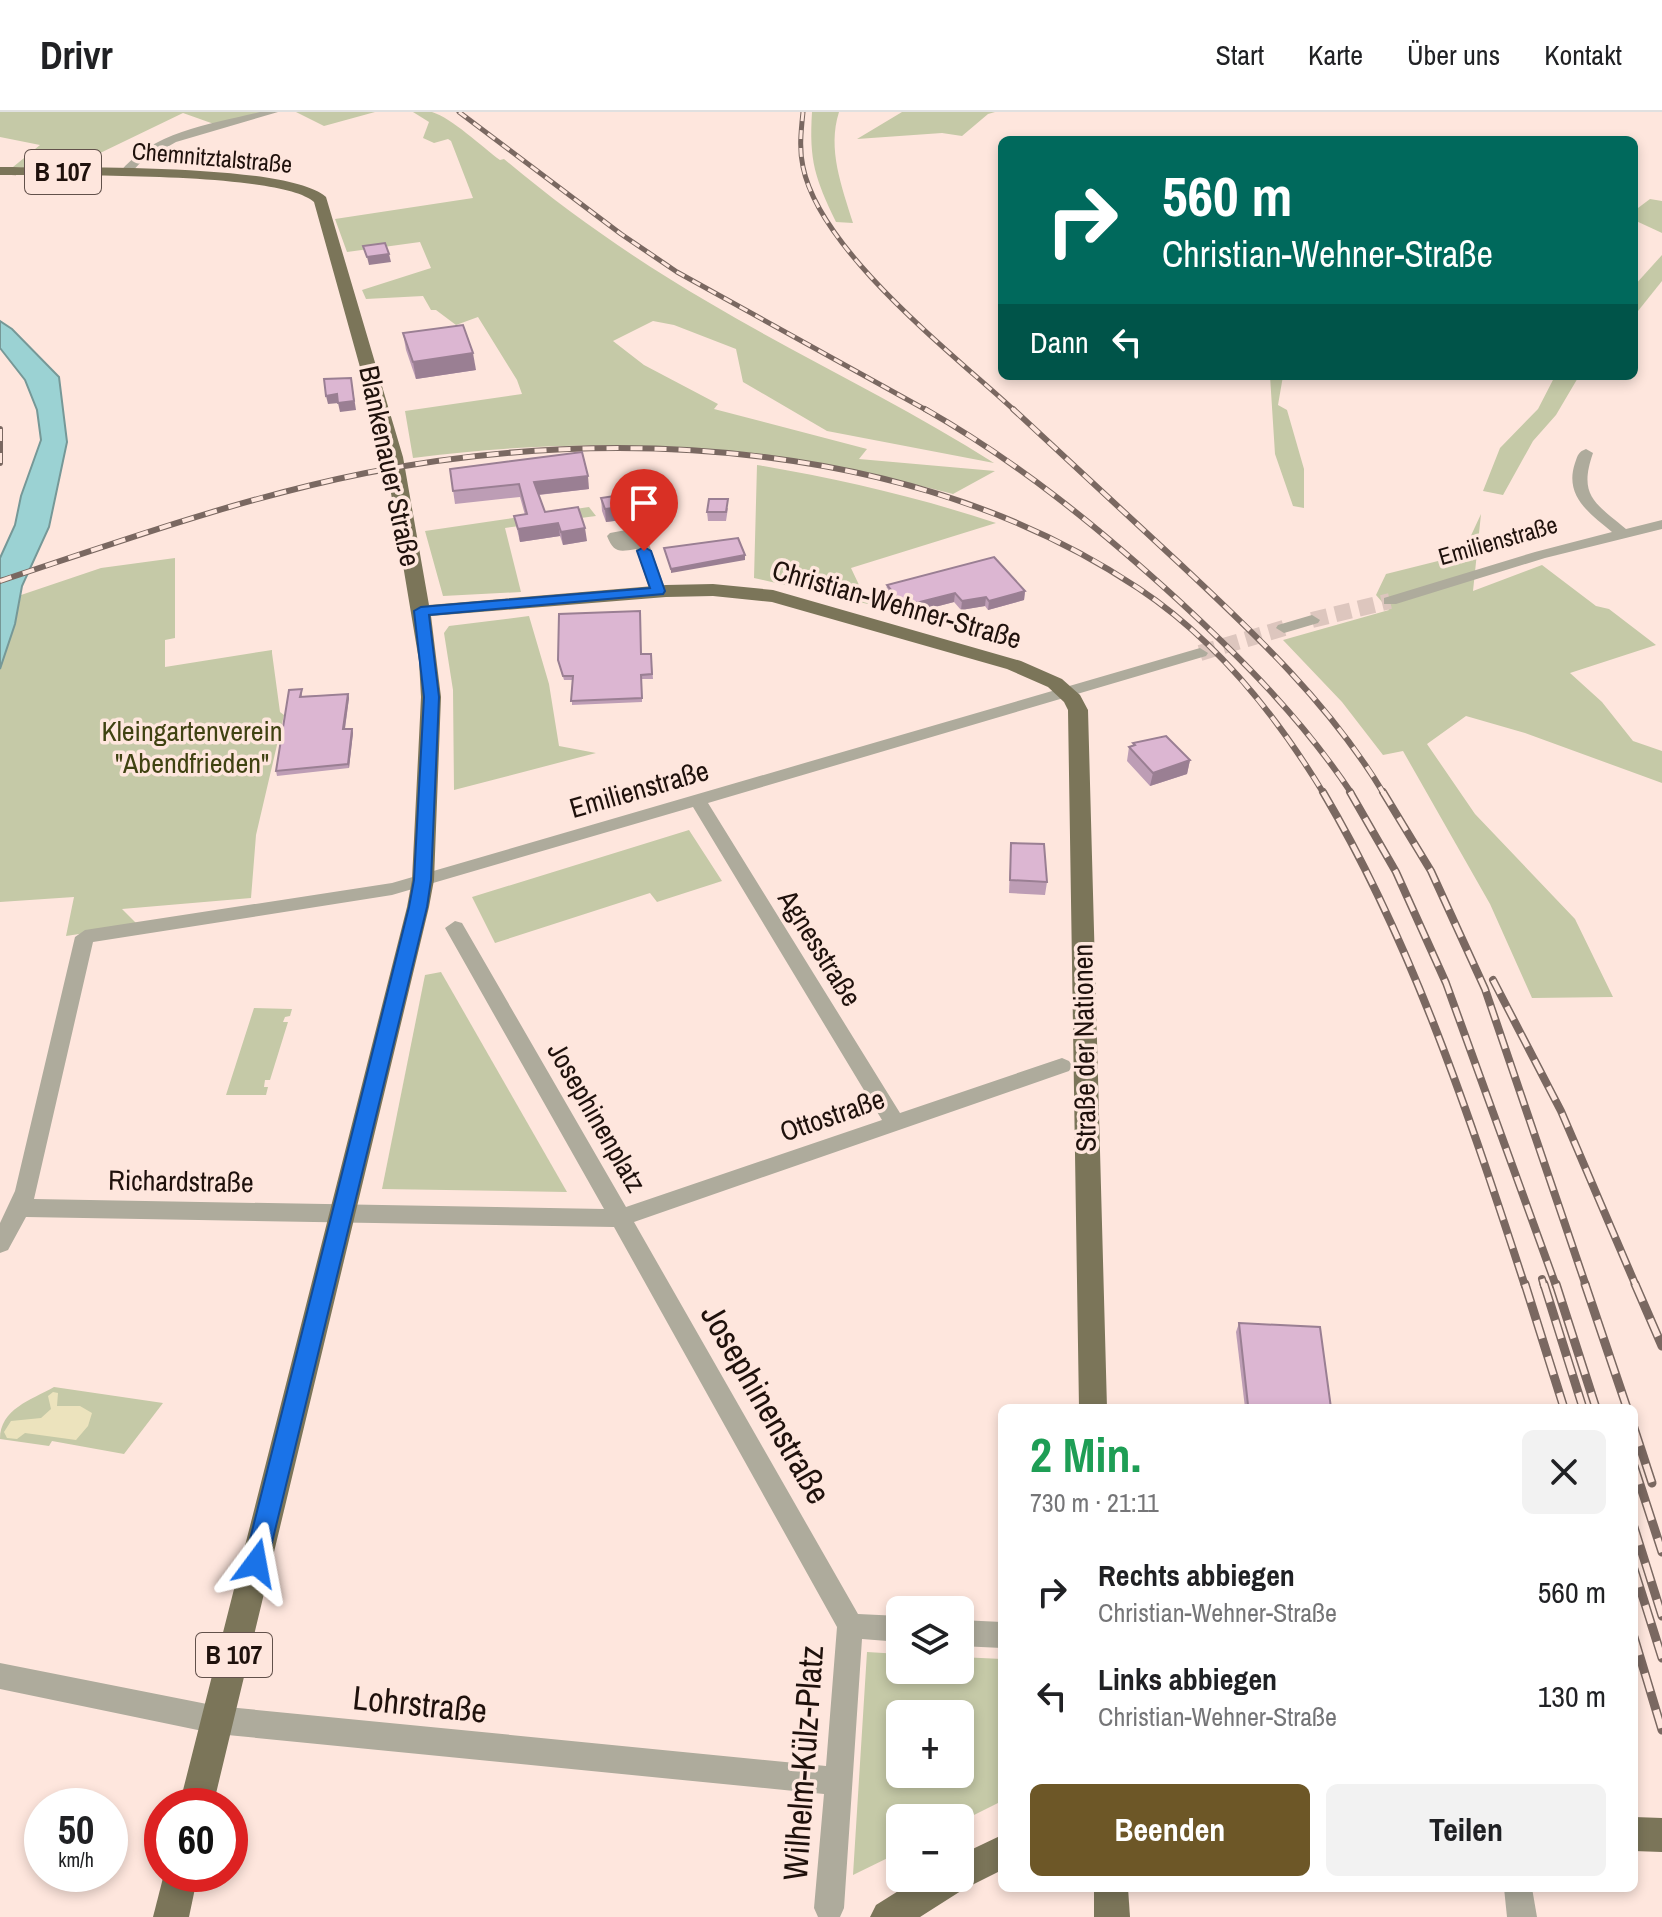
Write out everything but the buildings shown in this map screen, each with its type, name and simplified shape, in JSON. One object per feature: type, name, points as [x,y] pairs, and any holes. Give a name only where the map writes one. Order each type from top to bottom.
[{"type":"main road","name":"Chemnitztalstraße","points":[[0,171],[183,173],[280,183],[303,188],[321,200]]},
{"type":"main road","name":"Blankenauer Straße","points":[[217,1720],[423,880],[431,678],[421,611],[381,404],[321,200]]},
{"type":"main road","name":"Christian-Wehner-Straße","points":[[421,611],[658,591],[713,590],[773,596],[1014,665],[1043,676],[1066,692]]},
{"type":"main road","name":"Straße der Nationen","points":[[1066,692],[1078,710],[1083,1060],[1093,1404]]},
{"type":"main road","name":"B 107","points":[[200,1788],[217,1720]]},
{"type":"main road","points":[[1638,1834],[1662,1835]]},
{"type":"main road","points":[[974,1866],[998,1854]]},
{"type":"main road","points":[[171,1917],[177,1892]]},
{"type":"main road","points":[[888,1917],[928,1892]]},
{"type":"main road","points":[[1111,1892],[1112,1917]]},
{"type":"street","points":[[125,173],[142,155],[175,140],[273,112]]},
{"type":"street","name":"Emilienstraße","points":[[1586,453],[1577,476],[1579,491],[1622,533]]},
{"type":"street","name":"Emilienstraße","points":[[1390,601],[1482,572],[1662,524]]},
{"type":"street","points":[[641,544],[658,591]]},
{"type":"street","points":[[1284,628],[1312,620]]},
{"type":"street","name":"Emilienstraße","points":[[20,1208],[41,1133],[85,937],[366,893],[423,880],[1200,653]]},
{"type":"street","name":"Agnesstraße","points":[[698,801],[895,1123]]},
{"type":"street","name":"Josephinenplatz","points":[[455,928],[620,1218]]},
{"type":"street","name":"Ottostraße","points":[[620,1218],[1062,1066]]},
{"type":"street","points":[[0,1244],[20,1208]]},
{"type":"street","name":"Richardstraße","points":[[20,1208],[341,1214]]},
{"type":"street","name":"Josephinenplatz","points":[[341,1214],[620,1218]]},
{"type":"street","name":"Josephinenstraße","points":[[620,1218],[850,1626]]},
{"type":"street","name":"Wilhelm-Külz-Platz","points":[[829,1908],[836,1781],[850,1626],[886,1628]]},
{"type":"street","points":[[974,1634],[998,1635]]},
{"type":"street","name":"Lohrstraße","points":[[0,1676],[217,1720],[836,1781]]},
{"type":"street","points":[[1519,1892],[1522,1917]]},
{"type":"green space","points":[[0,112],[266,112],[214,124],[183,113],[71,170],[13,167],[40,145],[0,137]]},
{"type":"green space","points":[[296,112],[375,112],[324,126]]},
{"type":"green space","points":[[413,112],[432,112],[449,120],[578,217],[655,270],[994,463],[827,431],[743,382],[736,349],[674,325],[653,321],[613,341],[644,365],[718,404],[714,409],[867,449],[859,459],[995,471],[953,494],[817,465],[685,449],[552,446],[413,458],[405,411],[522,394],[517,380],[478,317],[456,325],[436,310],[431,310],[423,296],[366,299],[362,290],[431,268],[420,242],[347,252],[335,219],[473,198],[451,141],[434,143],[423,138],[429,122]]},
{"type":"green space","points":[[812,112],[839,112],[835,154],[853,223],[836,222],[818,181],[813,157]]},
{"type":"green space","points":[[902,112],[995,112],[988,114],[962,136],[942,133],[857,139]]},
{"type":"green space","points":[[1650,199],[1662,201],[1662,233],[1638,222],[1638,208]]},
{"type":"green space","points":[[1662,255],[1662,281],[1638,311],[1638,282]]},
{"type":"green space","points":[[1270,380],[1282,380],[1278,405],[1287,410],[1304,469],[1304,508],[1293,506],[1275,454]]},
{"type":"green space","points":[[1553,380],[1577,380],[1556,415],[1533,441],[1503,495],[1483,491],[1500,448],[1538,409]]},
{"type":"green space","points":[[757,465],[878,490],[996,523],[851,568],[868,604],[754,578]]},
{"type":"green space","points":[[589,507],[596,516],[505,528],[521,592],[443,596],[425,531]]},
{"type":"green space","points":[[1481,514],[1473,591],[1542,565],[1596,606],[1609,609],[1656,645],[1570,673],[1602,702],[1633,741],[1662,751],[1662,783],[1525,733],[1466,716],[1427,744],[1475,814],[1575,919],[1613,997],[1532,998],[1490,904],[1403,751],[1383,755],[1342,702],[1283,640],[1389,610],[1376,595],[1386,574],[1462,555]]},
{"type":"green space","name":"Kleingartenverein \"Abendfrieden\"","points":[[175,558],[175,638],[165,640],[165,667],[272,650],[280,712],[284,715],[256,835],[251,898],[122,909],[138,925],[66,936],[74,897],[0,902],[0,669],[21,595],[101,568]]},
{"type":"green space","points":[[529,616],[549,684],[559,746],[596,753],[454,790],[453,690],[444,633],[449,626]]},
{"type":"green space","points":[[689,830],[722,881],[657,902],[650,893],[495,943],[472,897]]},
{"type":"green space","points":[[441,972],[567,1192],[382,1189],[425,975]]},
{"type":"green space","points":[[254,1008],[292,1009],[283,1022],[288,1022],[270,1080],[265,1080],[264,1087],[268,1087],[266,1095],[226,1095]]},
{"type":"green space","points":[[54,1387],[163,1403],[124,1454],[52,1441],[49,1446],[0,1439],[1,1429],[11,1413]]},
{"type":"green space","points":[[867,1652],[886,1653],[886,1684],[974,1684],[974,1658],[998,1659],[998,1803],[974,1815],[974,1804],[886,1804],[886,1859],[853,1875]]},
{"type":"sand","points":[[58,1393],[57,1406],[80,1406],[92,1413],[88,1426],[76,1440],[25,1433],[17,1439],[7,1438],[4,1432],[11,1421],[41,1418],[51,1409],[48,1396]]},
{"type":"water","points":[[0,321],[12,329],[59,377],[67,442],[49,527],[22,586],[15,624],[0,669],[0,558],[15,525],[21,496],[41,440],[37,410],[25,380],[0,348]]},
{"type":"tunnel","points":[[1312,620],[1390,601]]},
{"type":"tunnel","points":[[1200,653],[1284,628]]},
{"type":"railway","points":[[459,112],[621,234],[677,272],[928,411]]},
{"type":"railway","points":[[803,112],[803,167],[814,199],[834,232],[892,299],[1015,411]]},
{"type":"railway","points":[[925,409],[1025,473],[1117,546],[1177,599],[1270,691],[1313,741],[1352,794]]},
{"type":"railway","points":[[1013,409],[1289,671],[1340,730],[1384,794]]},
{"type":"railway","points":[[0,429],[0,463]]},
{"type":"railway","points":[[0,581],[227,508],[366,473],[463,458],[562,449],[663,449],[764,457],[864,474],[960,501],[1052,539],[1138,588],[1193,631],[1242,681],[1286,736],[1324,794]]},
{"type":"railway","points":[[1323,792],[1385,910],[1412,971],[1461,1096],[1525,1286]]},
{"type":"railway","points":[[1350,792],[1396,872],[1446,983],[1556,1286]]},
{"type":"railway","points":[[1383,792],[1431,871],[1485,989],[1586,1286]]},
{"type":"railway","points":[[1493,980],[1561,1111],[1636,1286]]},
{"type":"railway","points":[[1542,1279],[1544,1286]]},
{"type":"railway","points":[[1525,1284],[1563,1404]]},
{"type":"railway","points":[[1544,1284],[1582,1404]]},
{"type":"railway","points":[[1556,1284],[1595,1404]]},
{"type":"railway","points":[[1585,1284],[1626,1404]]},
{"type":"railway","points":[[1635,1284],[1662,1346]]},
{"type":"railway","points":[[1638,1440],[1652,1483]]},
{"type":"railway","points":[[1638,1478],[1662,1552]]},
{"type":"railway","points":[[1638,1540],[1662,1616]]},
{"type":"railway","points":[[1638,1582],[1662,1658]]},
{"type":"railway","points":[[1638,1650],[1662,1730]]},
{"type":"route","points":[[256,1563],[423,880],[431,678],[421,611],[658,591],[644,551]]}]
